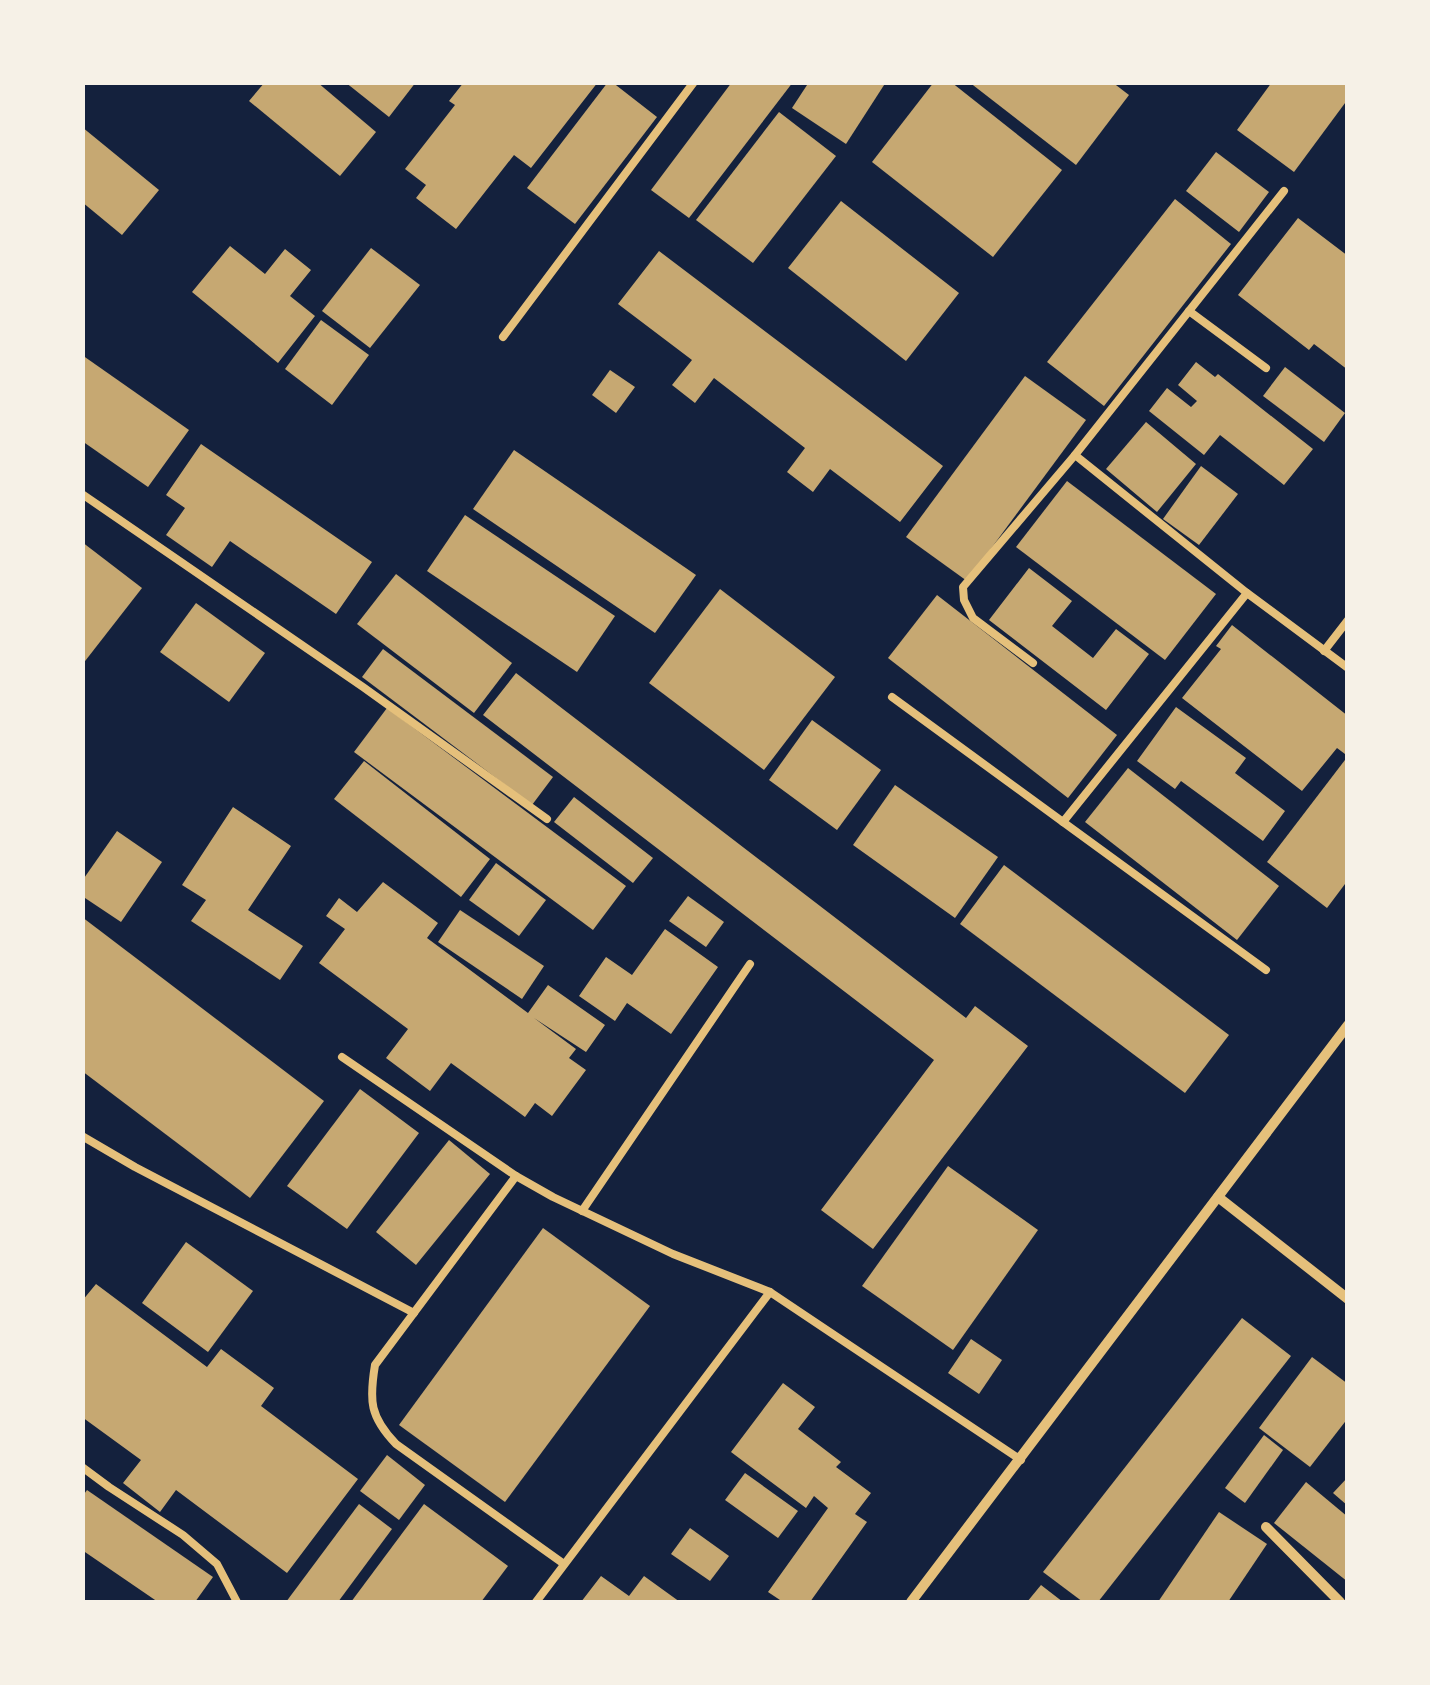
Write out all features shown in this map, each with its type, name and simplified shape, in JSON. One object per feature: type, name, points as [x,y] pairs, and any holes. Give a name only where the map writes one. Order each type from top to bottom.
[{"type":"street","points":[[911,1602],[1348,1025]]},
{"type":"street","points":[[1218,1197],[1348,1298]]},
{"type":"street","points":[[1266,1527],[1340,1602]]},
{"type":"lane","points":[[503,338],[694,82]]},
{"type":"lane","points":[[1033,663],[972,618],[963,587],[1074,455],[1284,191]]},
{"type":"lane","points":[[1189,311],[1266,368]]},
{"type":"lane","points":[[1074,455],[1348,668]]},
{"type":"lane","points":[[82,494],[364,687],[547,819]]},
{"type":"lane","points":[[1063,822],[1247,593]]},
{"type":"lane","points":[[1324,650],[1348,620]]},
{"type":"lane","points":[[892,697],[1266,970]]},
{"type":"lane","points":[[582,1210],[750,964]]},
{"type":"lane","points":[[342,1056],[516,1176],[674,1254],[770,1292],[1021,1460]]},
{"type":"lane","points":[[82,1136],[414,1312]]},
{"type":"lane","points":[[516,1176],[376,1365],[370,1393],[379,1426],[396,1444],[564,1564]]},
{"type":"lane","points":[[536,1602],[770,1292]]},
{"type":"lane","points":[[82,1467],[184,1535],[217,1564],[238,1602]]},
{"type":"building","points":[[265,82],[317,82],[376,132],[340,176],[249,101]]},
{"type":"building","points":[[345,82],[416,82],[389,117]]},
{"type":"building","points":[[464,82],[598,82],[531,168],[514,155],[456,229],[416,198],[426,185],[405,169],[455,105],[449,101]]},
{"type":"building","points":[[608,82],[657,117],[575,224],[527,188]]},
{"type":"building","points":[[732,82],[793,82],[689,218],[651,190]]},
{"type":"building","points":[[809,82],[886,82],[846,144],[792,108]]},
{"type":"building","points":[[934,82],[951,82],[1062,170],[993,257],[872,162]]},
{"type":"building","points":[[969,82],[1112,82],[1129,95],[1076,165]]},
{"type":"building","points":[[1272,82],[1348,82],[1348,99],[1294,172],[1237,130]]},
{"type":"building","points":[[779,112],[836,156],[753,263],[696,220]]},
{"type":"building","points":[[82,127],[159,190],[122,235],[82,202]]},
{"type":"building","points":[[1216,152],[1269,192],[1239,232],[1186,191]]},
{"type":"building","points":[[1175,199],[1231,244],[1104,406],[1047,362]]},
{"type":"building","points":[[841,201],[959,293],[906,361],[788,268]]},
{"type":"building","points":[[1298,218],[1348,256],[1348,370],[1314,344],[1309,350],[1238,295]]},
{"type":"building","points":[[230,246],[265,274],[285,249],[311,270],[290,296],[315,316],[278,363],[192,292]]},
{"type":"building","points":[[371,248],[420,285],[370,348],[322,311]]},
{"type":"building","points":[[659,251],[943,466],[900,522],[830,469],[813,492],[787,472],[805,448],[714,378],[695,403],[672,385],[692,360],[618,304]]},
{"type":"building","points":[[321,320],[369,355],[332,405],[285,369]]},
{"type":"building","points":[[82,355],[189,430],[148,487],[82,441]]},
{"type":"building","points":[[1196,362],[1215,377],[1218,374],[1313,449],[1284,485],[1220,435],[1204,455],[1149,411],[1167,388],[1191,407],[1197,401],[1178,385]]},
{"type":"building","points":[[1285,367],[1345,413],[1324,442],[1263,396]]},
{"type":"building","points":[[610,370],[635,387],[616,413],[592,395]]},
{"type":"building","points":[[1025,376],[1086,420],[967,581],[906,537]]},
{"type":"building","points":[[1146,422],[1196,464],[1157,512],[1106,469]]},
{"type":"building","points":[[201,444],[372,562],[336,614],[230,541],[212,567],[166,535],[185,508],[166,495]]},
{"type":"building","points":[[514,450],[696,575],[655,633],[473,509]]},
{"type":"building","points":[[1201,466],[1238,494],[1199,545],[1163,519]]},
{"type":"building","points":[[1067,481],[1216,594],[1165,660],[1016,547]]},
{"type":"building","points":[[465,515],[615,616],[577,672],[427,571]]},
{"type":"building","points":[[82,542],[142,588],[82,665]]},
{"type":"building","points":[[1029,568],[1072,601],[1052,626],[1093,658],[1116,629],[1149,654],[1106,710],[989,620]]},
{"type":"building","points":[[396,574],[512,663],[474,713],[357,624]]},
{"type":"building","points":[[720,589],[835,677],[764,770],[649,683]]},
{"type":"building","points":[[937,595],[1117,735],[1068,798],[888,658]]},
{"type":"building","points":[[196,603],[265,653],[229,702],[160,652]]},
{"type":"building","points":[[1232,625],[1348,716],[1348,751],[1345,754],[1337,748],[1302,791],[1182,698],[1221,649],[1216,646]]},
{"type":"building","points":[[383,649],[553,777],[532,805],[362,677]]},
{"type":"building","points":[[516,673],[966,1018],[975,1006],[1028,1046],[873,1249],[821,1210],[934,1060],[483,715]]},
{"type":"building","points":[[1176,707],[1246,758],[1235,773],[1285,811],[1263,841],[1181,781],[1175,789],[1137,761]]},
{"type":"building","points":[[387,708],[626,886],[593,930],[354,752]]},
{"type":"building","points":[[812,720],[881,770],[837,830],[769,780]]},
{"type":"building","points":[[1348,756],[1348,880],[1327,908],[1267,862]]},
{"type":"building","points":[[364,761],[490,859],[461,897],[334,799]]},
{"type":"building","points":[[1128,768],[1279,886],[1237,940],[1085,822]]},
{"type":"building","points":[[895,785],[998,857],[955,918],[853,845]]},
{"type":"building","points":[[574,797],[653,858],[633,883],[554,822]]},
{"type":"building","points":[[233,807],[291,846],[248,910],[303,946],[280,980],[191,921],[206,900],[182,885]]},
{"type":"building","points":[[117,831],[162,862],[121,922],[82,896],[82,881]]},
{"type":"building","points":[[496,863],[546,900],[519,936],[469,900]]},
{"type":"building","points":[[1004,865],[1229,1035],[1185,1093],[960,924]]},
{"type":"building","points":[[383,882],[438,923],[427,938],[528,1013],[548,985],[605,1025],[586,1052],[534,1018],[576,1049],[569,1058],[586,1070],[552,1116],[535,1103],[525,1117],[451,1063],[430,1091],[386,1058],[408,1029],[319,963],[345,929],[326,916],[339,898],[357,912]]},
{"type":"building","points":[[688,896],[724,922],[706,947],[669,921]]},
{"type":"building","points":[[460,910],[544,966],[522,999],[438,942]]},
{"type":"building","points":[[82,917],[324,1101],[250,1198],[82,1071]]},
{"type":"building","points":[[665,929],[718,967],[671,1034],[627,1003],[615,1021],[579,996],[606,957],[632,975]]},
{"type":"building","points":[[360,1089],[419,1133],[347,1229],[287,1186]]},
{"type":"building","points":[[449,1140],[490,1174],[416,1265],[376,1232]]},
{"type":"building","points":[[948,1166],[1038,1230],[953,1350],[862,1286]]},
{"type":"building","points":[[543,1228],[650,1306],[505,1502],[399,1425]]},
{"type":"building","points":[[186,1242],[253,1291],[208,1352],[142,1303]]},
{"type":"building","points":[[96,1284],[207,1367],[221,1349],[274,1388],[261,1406],[358,1479],[287,1573],[176,1490],[160,1512],[123,1483],[141,1460],[82,1417],[82,1301]]},
{"type":"building","points":[[1242,1318],[1291,1356],[1098,1602],[1083,1602],[1043,1572]]},
{"type":"building","points":[[971,1339],[1002,1360],[979,1394],[948,1373]]},
{"type":"building","points":[[1312,1357],[1348,1384],[1348,1418],[1310,1467],[1259,1428]]},
{"type":"building","points":[[783,1383],[815,1407],[798,1429],[841,1462],[836,1467],[871,1493],[855,1514],[867,1522],[810,1602],[783,1602],[768,1592],[828,1508],[814,1496],[806,1508],[731,1452]]},
{"type":"building","points":[[1264,1435],[1283,1450],[1245,1503],[1225,1488]]},
{"type":"building","points":[[387,1455],[425,1485],[399,1520],[360,1491]]},
{"type":"building","points":[[745,1473],[798,1511],[778,1538],[725,1500]]},
{"type":"building","points":[[1348,1477],[1348,1506],[1333,1493]]},
{"type":"building","points":[[1306,1482],[1348,1517],[1348,1582],[1274,1523]]},
{"type":"building","points":[[87,1490],[213,1577],[195,1602],[158,1602],[82,1550],[82,1497]]},
{"type":"building","points":[[359,1504],[392,1529],[338,1602],[286,1602]]},
{"type":"building","points":[[424,1504],[508,1566],[481,1602],[351,1602]]},
{"type":"building","points":[[1219,1512],[1267,1544],[1228,1602],[1158,1602]]},
{"type":"building","points":[[690,1528],[729,1556],[710,1581],[671,1554]]},
{"type":"building","points":[[601,1576],[629,1596],[644,1576],[680,1602],[581,1602]]},
{"type":"building","points":[[1041,1585],[1063,1602],[1027,1602]]}]
